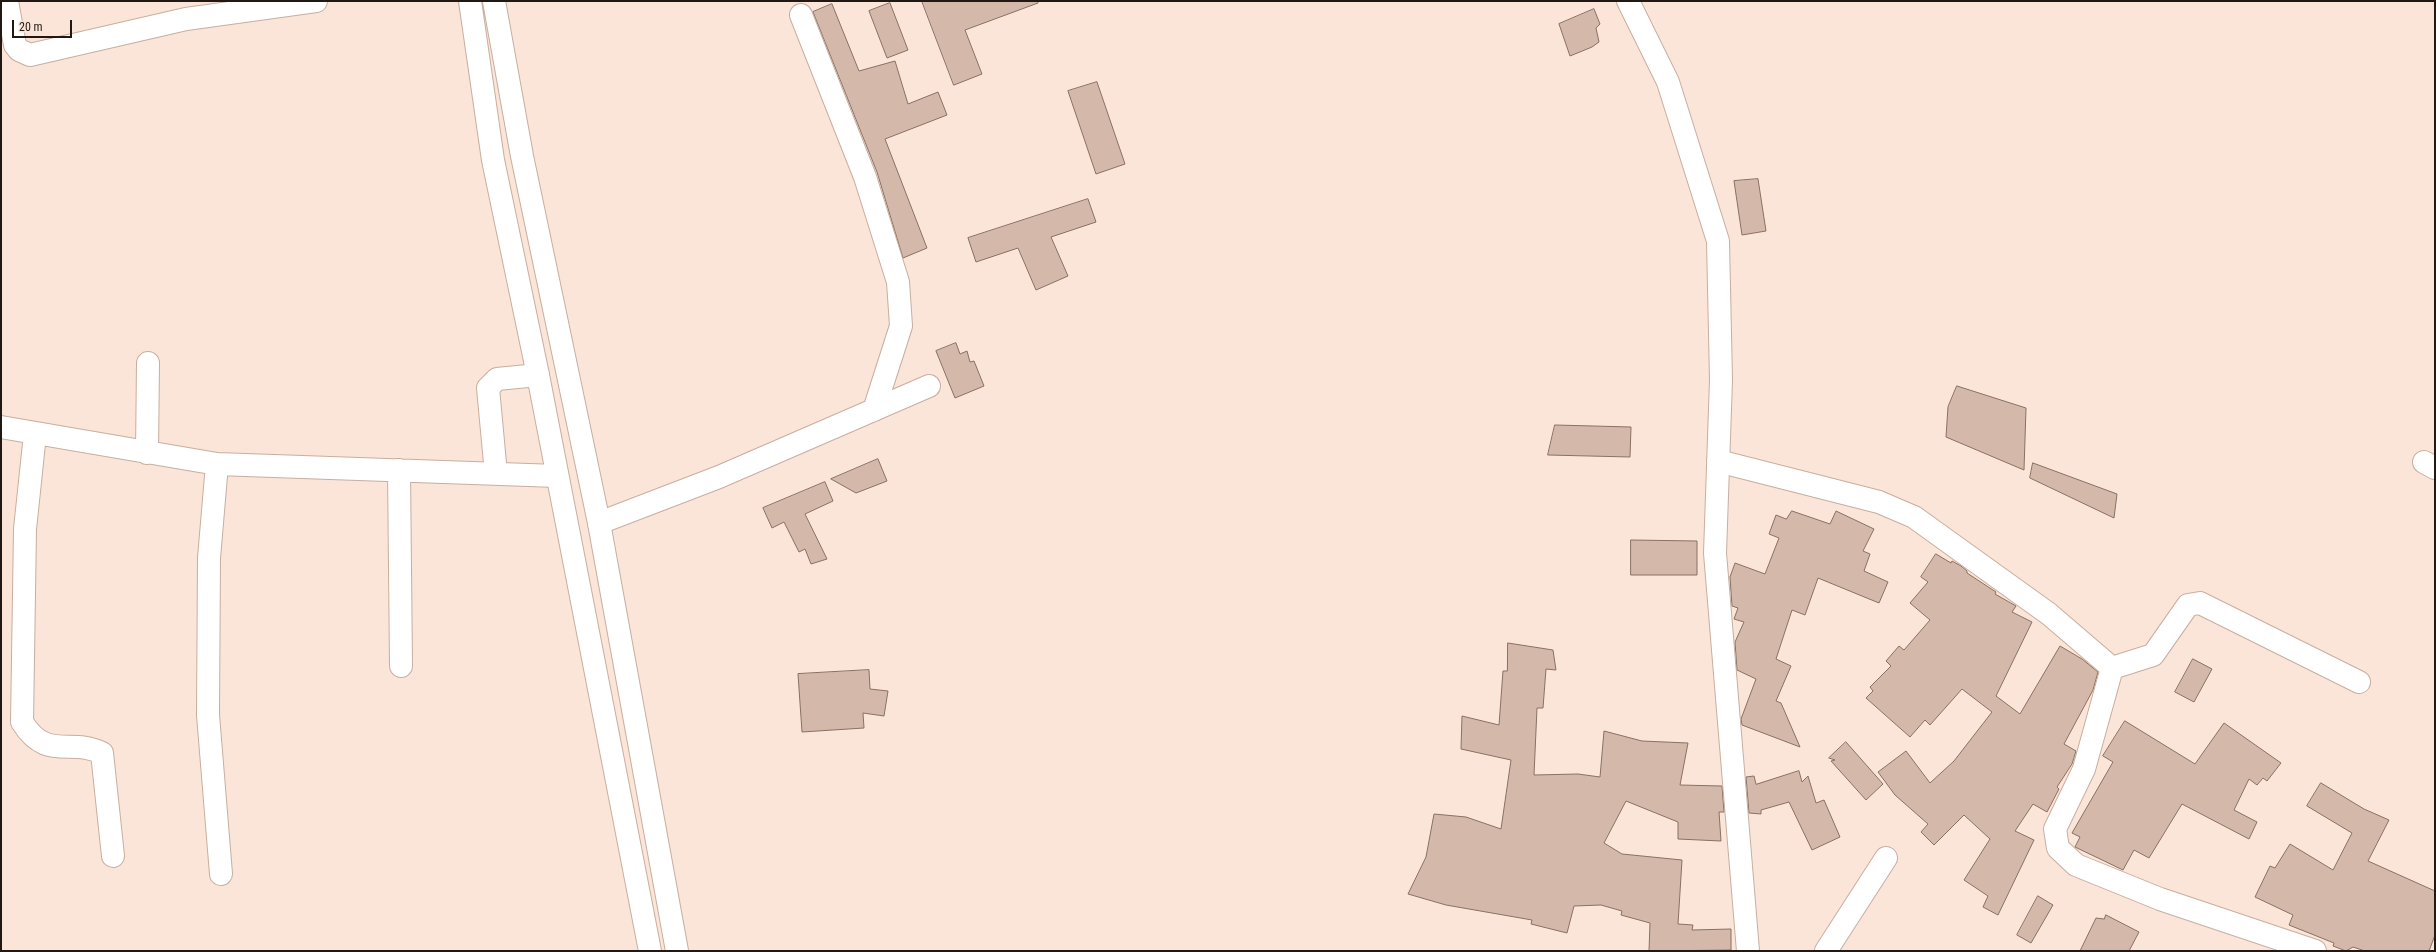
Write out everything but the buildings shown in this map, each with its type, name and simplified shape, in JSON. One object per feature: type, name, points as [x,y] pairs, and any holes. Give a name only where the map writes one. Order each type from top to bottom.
[{"type":"street","points":[[7,1],[15,45],[19,50],[30,55],[186,19],[316,1]]},
{"type":"street","points":[[470,1],[493,160],[538,375],[650,951]]},
{"type":"street","points":[[494,1],[522,156],[599,523],[677,951]]},
{"type":"street","points":[[1628,1],[1668,82],[1718,242],[1721,380],[1715,553],[1748,951]]},
{"type":"street","points":[[801,15],[865,177],[898,282],[901,326],[874,410]]},
{"type":"street","points":[[493,160],[522,156]]},
{"type":"street","points":[[147,452],[148,363]]},
{"type":"street","points":[[496,474],[488,388],[497,379],[538,375]]},
{"type":"street","points":[[599,523],[719,477],[929,386]]},
{"type":"street","points":[[1,427],[217,464],[557,476]]},
{"type":"street","points":[[35,434],[24,529],[22,722],[28,732],[50,747],[95,750],[102,753],[113,856]]},
{"type":"street","points":[[1718,461],[1878,502],[1914,517],[2049,614],[2112,668]]},
{"type":"street","points":[[217,464],[209,558],[208,715],[221,874]]},
{"type":"street","points":[[399,470],[401,666]]},
{"type":"street","points":[[2112,668],[2153,655],[2188,605],[2200,603],[2359,682]]},
{"type":"street","points":[[2112,668],[2084,769],[2055,830],[2058,848],[2076,865],[2160,899],[2315,951]]},
{"type":"street","points":[[1826,951],[1886,858]]}]
